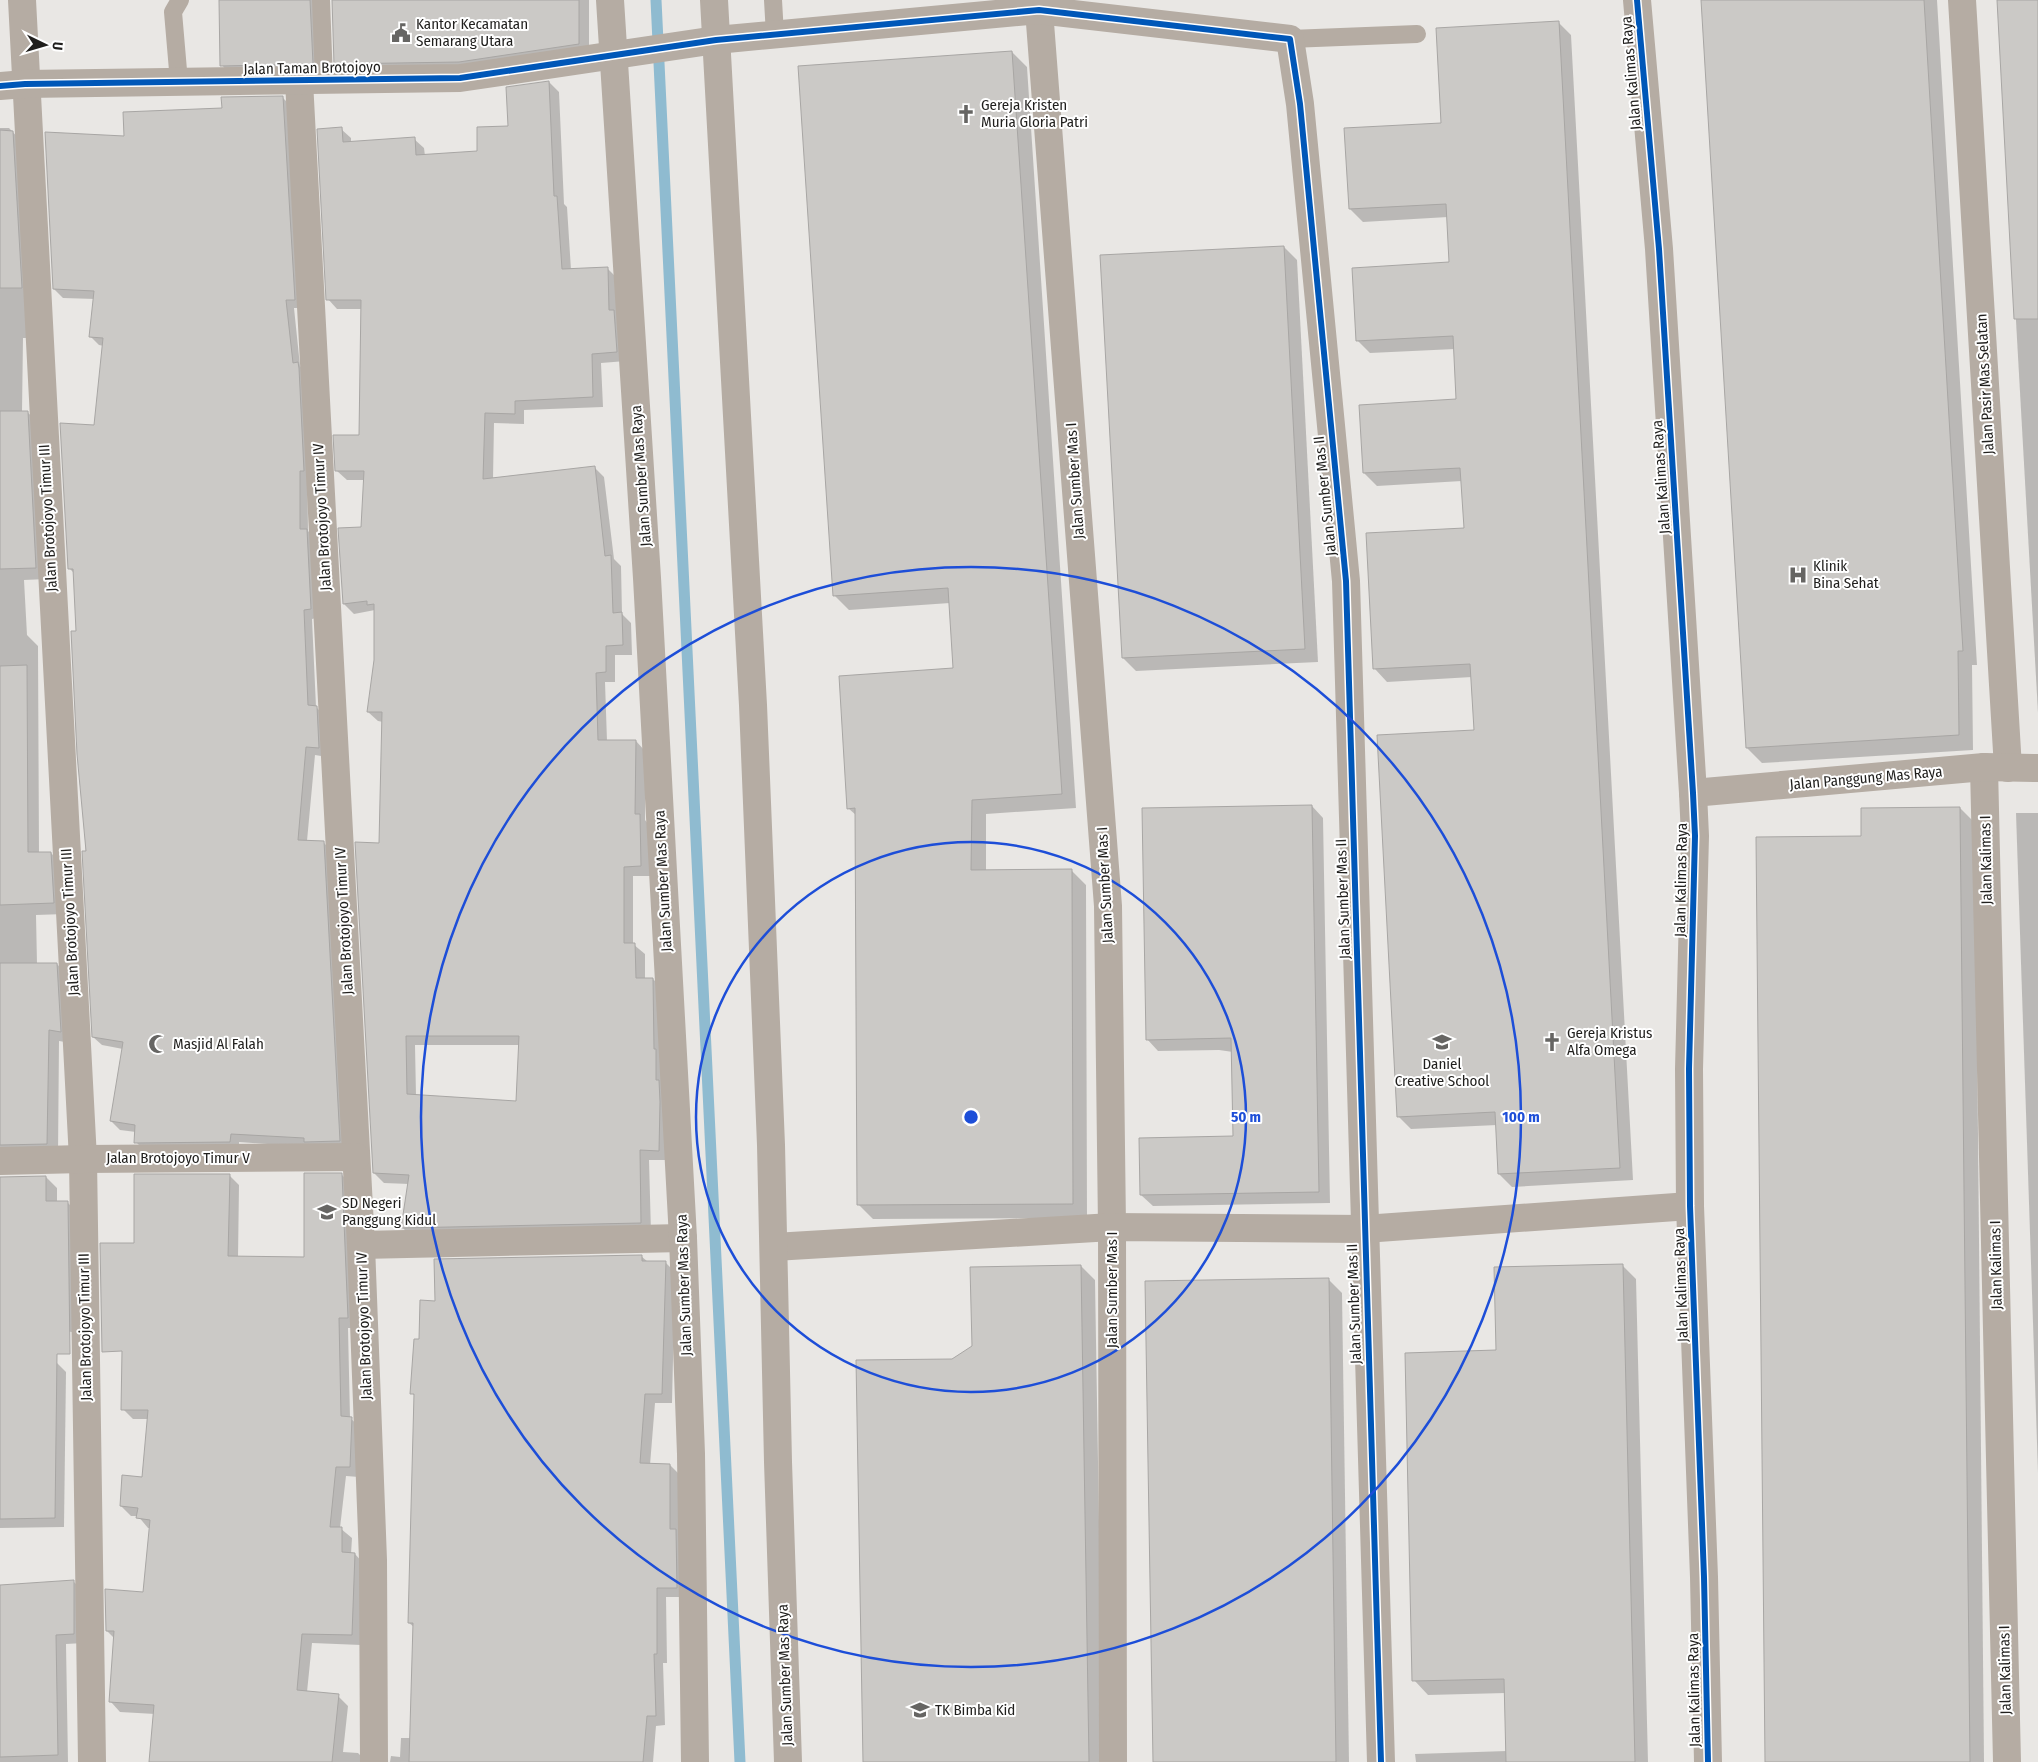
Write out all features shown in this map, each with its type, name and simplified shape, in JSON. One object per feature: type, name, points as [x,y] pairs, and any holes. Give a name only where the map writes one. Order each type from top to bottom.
[{"type":"street","name":"Jalan Brotojoyo Timur III","points":[[22,0],[12,85],[83,1158],[92,1762]]},
{"type":"street","name":"Jalan Sumber Mas Raya","points":[[610,0],[618,55],[683,1238],[691,1454],[695,1762]]},
{"type":"street","name":"Jalan Sumber Mas Raya","points":[[714,0],[710,41],[753,705],[772,1145],[778,1462],[788,1762]]},
{"type":"street","name":"Jalan Kalimas Raya","points":[[1637,0],[1659,249],[1694,793],[1689,1069],[1690,1206],[1704,1577],[1708,1762]]},
{"type":"street","name":"Jalan Pasir Mas Selatan","points":[[1962,0],[1996,768]]},
{"type":"street","name":"Jalan Taman Brotojoyo","points":[[12,85],[460,78],[710,41],[1039,10],[1290,39]]},
{"type":"street","name":"Jalan Sumber Mas I","points":[[1039,10],[1108,906],[1112,1226],[1113,1762]]},
{"type":"street","name":"Jalan Sumber Mas II","points":[[1290,39],[1300,104],[1346,581],[1381,1762]]},
{"type":"street","name":"Jalan Brotojoyo Timur IV","points":[[312,81],[361,1245],[372,1560],[374,1762]]},
{"type":"street","name":"Jalan Panggung Mas Raya","points":[[1694,793],[1996,768],[2038,768]]},
{"type":"street","name":"Jalan Kalimas I","points":[[1996,768],[2007,1762]]},
{"type":"street","name":"Jalan Brotojoyo Timur V","points":[[0,1162],[83,1158],[356,1157]]},
{"type":"street","points":[[774,1247],[1112,1226],[1364,1228],[1690,1206]]},
{"type":"street","points":[[361,1245],[683,1238]]},
{"type":"lane","points":[[179,82],[173,12],[180,0]]},
{"type":"lane","points":[[312,81],[321,0]]},
{"type":"lane","points":[[773,0],[774,35]]},
{"type":"lane","points":[[1290,39],[1417,34]]},
{"type":"building","points":[[219,0],[310,0],[313,64],[220,66]]},
{"type":"building","name":"Kantor Kecamatan Semarang Utara","points":[[332,0],[579,0],[579,44],[459,62],[334,64]]},
{"type":"building","points":[[1701,0],[1924,0],[1963,651],[1958,651],[1959,735],[1746,748]]},
{"type":"building","points":[[1997,0],[2038,0],[2038,319],[2014,319]]},
{"type":"building","points":[[1559,21],[1620,1168],[1498,1174],[1495,1112],[1397,1117],[1377,735],[1474,730],[1470,664],[1373,669],[1366,533],[1464,528],[1460,468],[1363,473],[1359,405],[1456,399],[1453,336],[1356,341],[1352,268],[1449,262],[1446,204],[1349,209],[1344,128],[1441,123],[1436,28]]},
{"type":"building","points":[[1012,51],[1062,794],[972,800],[971,870],[1072,869],[1073,1204],[857,1205],[855,808],[847,809],[839,676],[953,668],[948,588],[833,596],[798,66]]},
{"type":"building","points":[[549,81],[554,196],[557,196],[562,269],[608,267],[609,310],[614,310],[617,352],[592,354],[593,397],[515,401],[515,414],[485,413],[483,479],[595,466],[605,556],[611,555],[613,613],[622,612],[623,645],[606,646],[606,672],[596,673],[598,740],[636,740],[635,814],[640,814],[641,866],[624,867],[624,943],[635,943],[636,978],[653,978],[654,1049],[656,1049],[656,1080],[659,1080],[660,1102],[659,1151],[640,1150],[641,1223],[401,1228],[409,1175],[373,1173],[355,842],[379,843],[382,712],[367,712],[374,660],[374,604],[367,605],[367,601],[343,604],[338,528],[361,527],[364,471],[335,471],[333,435],[359,435],[361,300],[326,300],[317,129],[342,127],[343,142],[415,137],[416,155],[477,151],[477,127],[508,126],[506,87]],"holes":[[[406,1036],[519,1036],[516,1101],[407,1094]]]},
{"type":"building","points":[[283,96],[295,300],[286,300],[293,363],[298,362],[299,368],[304,471],[300,471],[300,529],[307,529],[311,609],[304,610],[308,705],[317,706],[319,748],[306,747],[298,840],[324,841],[340,1141],[304,1142],[304,1138],[231,1134],[230,1142],[134,1143],[135,1125],[110,1121],[123,1042],[92,1037],[82,851],[86,851],[77,754],[71,631],[76,631],[73,569],[68,569],[60,423],[94,425],[103,338],[89,337],[94,291],[53,289],[45,132],[124,136],[123,112],[222,108],[221,97]]},
{"type":"building","points":[[0,130],[13,131],[22,288],[0,288]]},
{"type":"building","points":[[1284,246],[1305,649],[1122,658],[1100,255]]},
{"type":"building","points":[[0,411],[28,411],[36,568],[0,569]]},
{"type":"building","points":[[27,665],[28,852],[51,852],[54,903],[0,905],[0,666]]},
{"type":"building","points":[[1312,805],[1319,1192],[1140,1195],[1139,1138],[1233,1136],[1231,1038],[1146,1040],[1142,808]]},
{"type":"building","points":[[1960,807],[1970,1762],[1765,1762],[1756,837],[1861,836],[1861,808]]},
{"type":"building","points":[[0,963],[57,963],[61,1032],[49,1030],[47,1144],[0,1145]]},
{"type":"building","points":[[304,1173],[342,1173],[348,1318],[339,1318],[341,1416],[352,1417],[350,1467],[336,1467],[330,1527],[342,1527],[342,1552],[355,1553],[352,1635],[302,1634],[297,1690],[339,1694],[332,1762],[149,1762],[154,1705],[109,1702],[114,1631],[106,1631],[105,1589],[143,1592],[150,1520],[136,1518],[138,1508],[120,1506],[122,1475],[142,1477],[148,1410],[121,1410],[122,1351],[102,1352],[100,1243],[134,1243],[134,1174],[230,1174],[228,1256],[304,1257]]},
{"type":"building","points":[[46,1176],[46,1201],[68,1201],[70,1354],[57,1354],[55,1518],[0,1519],[0,1177]]},
{"type":"building","points":[[642,1255],[642,1261],[666,1261],[662,1394],[645,1394],[640,1463],[670,1464],[670,1529],[676,1529],[677,1588],[657,1588],[657,1654],[654,1654],[656,1716],[647,1716],[643,1762],[409,1762],[413,1623],[408,1623],[414,1394],[410,1394],[414,1339],[419,1339],[420,1300],[435,1301],[434,1259]]},
{"type":"building","points":[[1623,1264],[1635,1762],[1506,1762],[1504,1679],[1412,1681],[1405,1353],[1496,1350],[1494,1267]]},
{"type":"building","points":[[1081,1265],[1089,1762],[863,1762],[856,1360],[952,1359],[972,1346],[970,1267]]},
{"type":"building","points":[[1329,1278],[1336,1762],[1153,1762],[1145,1281]]},
{"type":"building","points":[[74,1580],[74,1634],[56,1635],[58,1755],[0,1757],[0,1585]]},
{"type":"waterway","points":[[656,0],[740,1762]]},
{"type":"cycle path","points":[[1637,0],[1659,249],[1695,836],[1689,1069],[1690,1206],[1704,1577],[1708,1762]]},
{"type":"cycle path","points":[[0,86],[25,84],[460,78],[716,40],[1039,10],[1290,39],[1300,104],[1346,581],[1381,1762]]},
{"type":"place","name":"Kantor Kecamatan Semarang Utara","points":[[401,33]]},
{"type":"place","name":"Gereja Kristen Muria Gloria Patri","points":[[966,114]]},
{"type":"place","name":"Klinik Bina Sehat","points":[[1798,575]]},
{"type":"place","name":"Daniel Creative School","points":[[1442,1042]]},
{"type":"place","name":"Gereja Kristus Alfa Omega","points":[[1552,1042]]},
{"type":"place","name":"Masjid Al Falah","points":[[158,1044]]},
{"type":"place","name":"SD Negeri Panggung Kidul","points":[[327,1212]]},
{"type":"place","name":"TK Bimba Kid","points":[[920,1710]]}]
